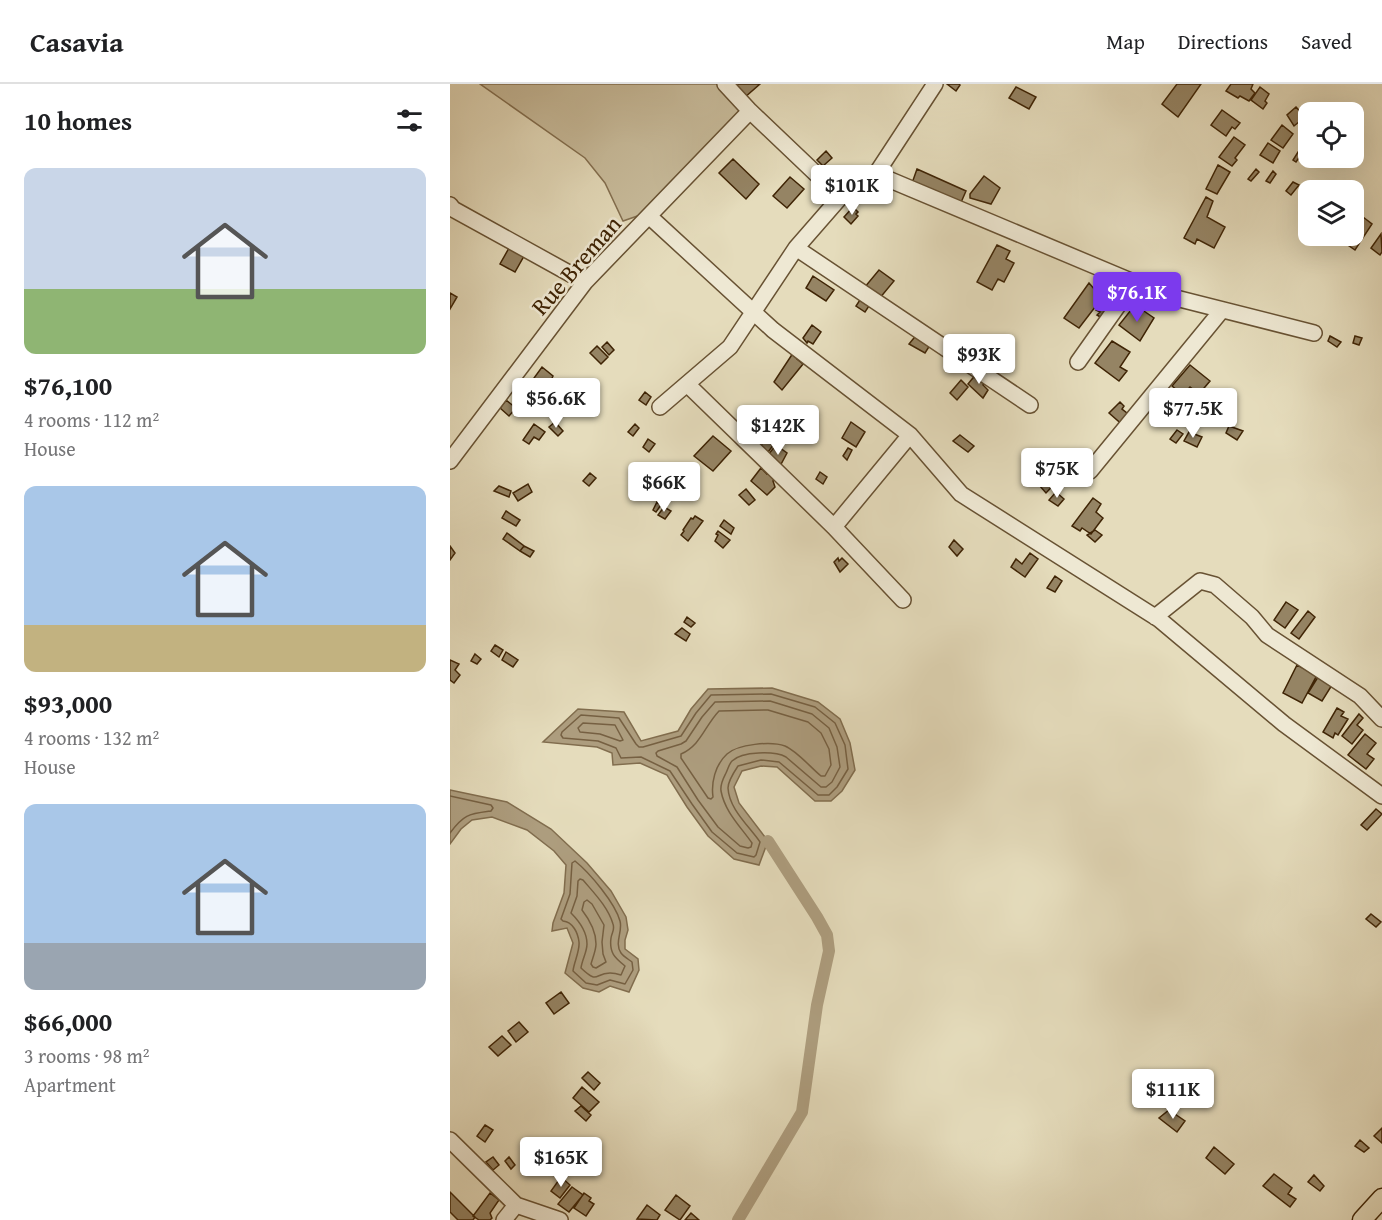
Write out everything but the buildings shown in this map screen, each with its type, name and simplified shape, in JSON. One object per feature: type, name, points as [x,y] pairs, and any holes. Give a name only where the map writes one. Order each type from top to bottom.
[{"type":"main road","points":[[1362,1220],[1382,1198]]},
{"type":"street","points":[[725,84],[832,189],[849,195],[876,174],[935,84]]},
{"type":"street","name":"Rue Breman","points":[[450,460],[585,282],[750,111]]},
{"type":"street","points":[[876,174],[1164,295],[1314,333]]},
{"type":"street","points":[[660,407],[730,347],[796,248],[844,193]]},
{"type":"street","points":[[450,205],[453,209],[585,282]]},
{"type":"street","points":[[649,216],[773,330],[910,435],[961,494],[1155,617],[1284,724],[1382,796]]},
{"type":"street","points":[[796,248],[1030,405]]},
{"type":"street","points":[[1078,362],[1134,283]]},
{"type":"street","points":[[1090,471],[1222,310]]},
{"type":"street","points":[[687,384],[834,527],[903,600]]},
{"type":"street","points":[[834,527],[910,435]]},
{"type":"street","points":[[1155,617],[1200,581],[1215,585],[1252,617],[1267,635],[1359,696],[1382,719]]},
{"type":"street","points":[[450,1140],[516,1205],[560,1220]]},
{"type":"street","points":[[504,1220],[516,1205]]},
{"type":"shaded area","points":[[480,84],[717,84],[741,110],[646,213],[623,221],[605,183],[585,158]]},
{"type":"water","points":[[772,688],[818,702],[840,719],[850,743],[855,770],[842,791],[831,801],[815,801],[777,767],[761,766],[742,771],[734,787],[739,803],[768,841],[759,865],[734,859],[708,836],[667,775],[640,763],[613,765],[612,753],[597,747],[543,742],[578,709],[624,712],[641,741],[678,731],[691,709],[708,689]]},
{"type":"water","points":[[450,790],[507,802],[551,829],[587,863],[611,891],[626,917],[628,930],[625,949],[638,959],[639,970],[629,992],[610,986],[599,992],[583,988],[565,973],[573,943],[567,928],[552,931],[564,893],[566,865],[554,851],[527,830],[492,817],[472,820],[461,829],[450,844]]},
{"type":"waterway","points":[[738,1220],[802,1112],[817,1005],[829,951],[827,935],[768,841]]}]
